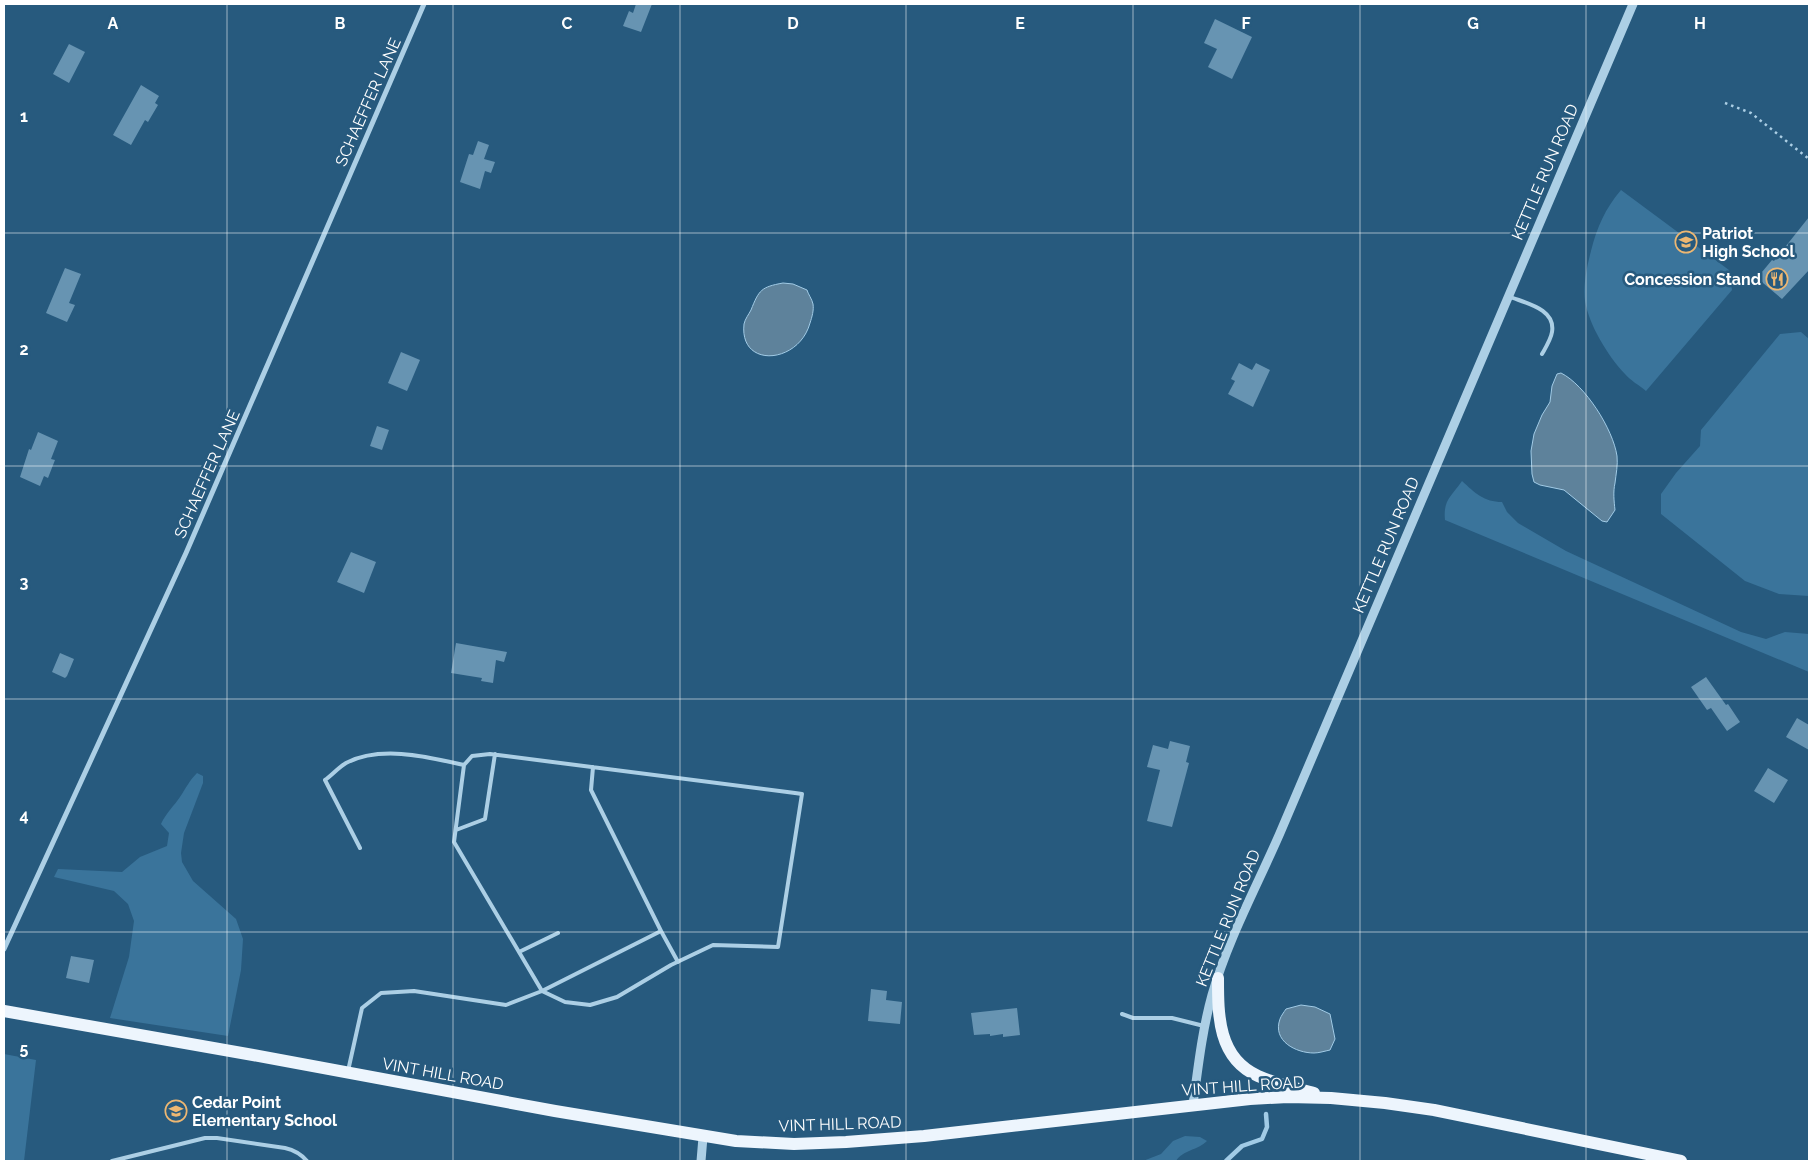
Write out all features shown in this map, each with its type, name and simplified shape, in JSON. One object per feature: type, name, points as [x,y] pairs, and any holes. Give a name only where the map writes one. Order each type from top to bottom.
[{"type":"main road","points":[[1218,978],[1221,1030],[1228,1048],[1239,1062],[1258,1075],[1331,1098]]},
{"type":"main road","name":"VINT HILL ROAD","points":[[4,1011],[704,1137],[736,1141],[794,1144],[846,1142],[932,1135],[1193,1105],[1288,1097],[1385,1102],[1434,1110],[1681,1161]]},
{"type":"street","name":"SCHAEFFER LANE","points":[[4,949],[186,553],[424,4]]},
{"type":"street","name":"KETTLE RUN ROAD","points":[[1193,1105],[1204,1026],[1218,978],[1232,941],[1284,824],[1633,4]]},
{"type":"street","points":[[701,1161],[704,1137]]},
{"type":"lane","points":[[1508,296],[1540,309],[1549,316],[1552,324],[1552,333],[1542,354]]},
{"type":"lane","points":[[360,848],[326,780],[346,763],[378,753],[427,757],[464,765]]},
{"type":"lane","points":[[456,830],[485,819],[495,754]]},
{"type":"lane","points":[[495,754],[802,794],[778,947],[713,945],[678,962],[617,997],[590,1004],[565,1002],[542,991],[454,842],[464,765],[472,756],[495,754]]},
{"type":"lane","points":[[593,767],[591,790],[678,962]]},
{"type":"lane","points":[[348,1073],[362,1008],[381,992],[414,991],[506,1005],[542,991],[661,931]]},
{"type":"lane","points":[[519,952],[558,933]]},
{"type":"lane","points":[[1122,1014],[1133,1018],[1172,1018],[1204,1026]]},
{"type":"lane","points":[[112,1161],[205,1138],[217,1138],[285,1148],[294,1151],[306,1161]]},
{"type":"path","points":[[1725,103],[1751,113],[1809,159]]},
{"type":"shaded area","points":[[1621,190],[1729,270],[1732,290],[1646,391],[1627,376],[1606,349],[1595,330],[1585,301],[1586,276],[1596,234],[1606,211]]},
{"type":"shaded area","points":[[783,283],[793,284],[807,290],[813,306],[813,314],[804,337],[794,347],[783,353],[771,356],[760,354],[751,349],[745,339],[744,324],[756,298],[762,290]]},
{"type":"shaded area","points":[[1801,332],[1809,339],[1809,596],[1779,594],[1745,581],[1661,514],[1661,494],[1676,473],[1700,446],[1701,430],[1780,334]]},
{"type":"shaded area","points":[[1561,373],[1588,397],[1604,421],[1614,445],[1617,456],[1614,493],[1615,510],[1607,522],[1602,521],[1564,490],[1534,482],[1531,451],[1534,434],[1550,402],[1552,386],[1557,374]]},
{"type":"shaded area","points":[[1462,481],[1485,499],[1502,502],[1507,512],[1518,523],[1566,551],[1741,632],[1766,639],[1785,632],[1809,634],[1809,672],[1445,520],[1447,503]]},
{"type":"shaded area","points":[[197,773],[203,776],[203,783],[184,833],[181,853],[182,862],[193,881],[236,919],[243,939],[241,970],[228,1036],[110,1018],[129,957],[134,921],[128,904],[114,891],[54,877],[58,869],[122,872],[140,857],[167,846],[169,833],[161,824]]},
{"type":"shaded area","points":[[1301,1005],[1315,1007],[1330,1014],[1335,1039],[1330,1050],[1316,1053],[1300,1051],[1282,1039],[1278,1027],[1281,1017],[1286,1009]]},
{"type":"shaded area","points":[[4,1054],[36,1060],[24,1161],[4,1161]]},
{"type":"shaded area","points":[[1185,1136],[1200,1137],[1207,1141],[1183,1154],[1176,1161],[1143,1161],[1161,1154],[1173,1141]]},
{"type":"building","points":[[636,4],[652,4],[641,32],[623,26],[629,11],[633,13]]},
{"type":"building","points":[[1215,19],[1252,37],[1232,79],[1208,67],[1217,49],[1204,43]]},
{"type":"building","points":[[69,44],[85,52],[69,83],[53,74]]},
{"type":"building","points":[[141,85],[159,96],[155,103],[158,105],[148,122],[145,120],[131,145],[113,135]]},
{"type":"building","points":[[478,141],[489,145],[484,159],[495,162],[491,173],[485,171],[480,189],[460,182],[469,154],[473,155]]},
{"type":"building","points":[[1809,217],[1809,270],[1782,299],[1757,278],[1772,260],[1774,261]]},
{"type":"building","points":[[65,268],[81,274],[69,303],[75,305],[67,322],[46,313]]},
{"type":"building","points":[[401,352],[420,360],[407,391],[388,383]]},
{"type":"building","points":[[1239,363],[1252,370],[1256,363],[1270,370],[1253,407],[1228,394],[1235,381],[1231,379]]},
{"type":"building","points":[[377,426],[389,430],[382,450],[370,446]]},
{"type":"building","points":[[38,432],[58,441],[51,459],[55,460],[48,478],[44,476],[40,486],[20,477],[29,449],[31,450]]},
{"type":"building","points":[[351,552],[376,562],[364,593],[337,582]]},
{"type":"building","points":[[456,643],[507,652],[504,662],[496,660],[493,683],[481,681],[482,678],[451,673]]},
{"type":"building","points":[[60,653],[74,659],[65,678],[52,672]]},
{"type":"building","points":[[1706,677],[1740,722],[1727,731],[1711,708],[1707,710],[1691,687]]},
{"type":"building","points":[[1797,718],[1809,725],[1809,750],[1786,737]]},
{"type":"building","points":[[1170,741],[1190,746],[1186,762],[1189,763],[1172,827],[1147,821],[1160,770],[1147,767],[1153,745],[1168,749]]},
{"type":"building","points":[[1768,768],[1788,780],[1774,803],[1754,791]]},
{"type":"building","points":[[71,956],[94,960],[89,983],[66,978]]},
{"type":"building","points":[[871,989],[887,991],[886,1000],[902,1002],[900,1024],[868,1021]]},
{"type":"building","points":[[1017,1008],[1020,1035],[1003,1037],[1003,1034],[990,1036],[990,1034],[974,1035],[971,1013]]},
{"type":"waterway","points":[[1226,1161],[1242,1146],[1262,1139],[1267,1127],[1266,1114]]},
{"type":"place","name":"Patriot High School","points":[[1686,242]]},
{"type":"place","name":"Concession Stand","points":[[1777,279]]},
{"type":"place","name":"Cedar Point Elementary School","points":[[176,1111]]}]
